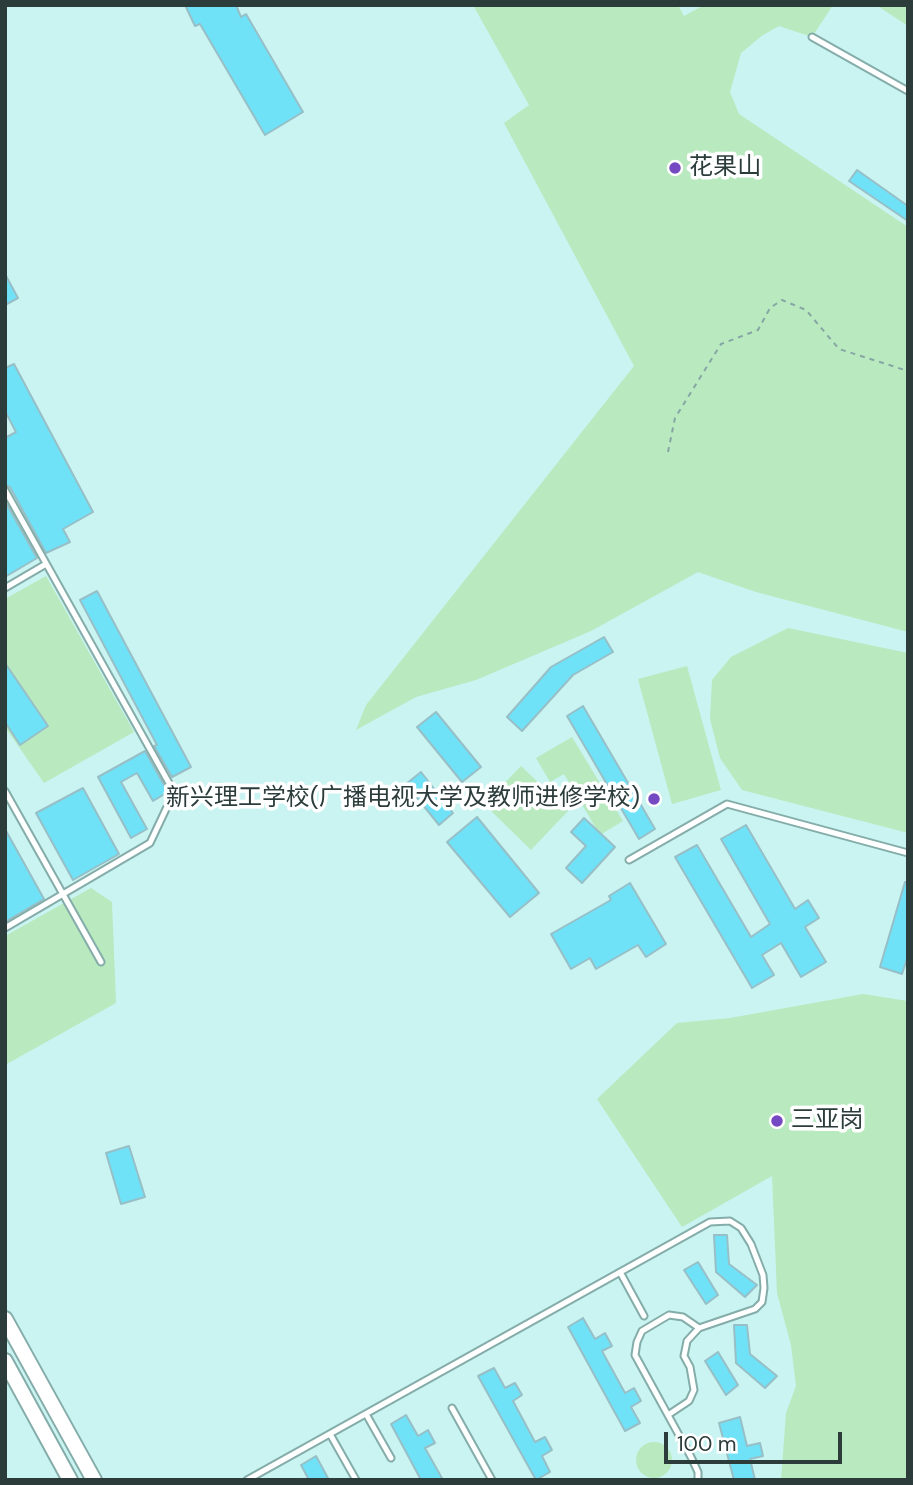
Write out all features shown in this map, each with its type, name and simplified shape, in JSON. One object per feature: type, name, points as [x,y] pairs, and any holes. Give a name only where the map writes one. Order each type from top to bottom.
[{"type":"street","points":[[5,1319],[94,1480]]},
{"type":"street","points":[[5,1361],[70,1480]]},
{"type":"lane","points":[[812,37],[908,90]]},
{"type":"lane","points":[[5,490],[174,792],[150,843],[5,928]]},
{"type":"lane","points":[[5,588],[46,564]]},
{"type":"lane","points":[[5,791],[101,962]]},
{"type":"lane","points":[[629,860],[727,804],[908,853]]},
{"type":"lane","points":[[247,1480],[710,1222],[730,1221],[741,1228],[751,1244],[763,1275],[762,1302],[755,1309],[699,1328],[687,1341],[684,1356],[690,1367],[694,1390],[689,1401],[668,1415]]},
{"type":"lane","points":[[620,1272],[644,1316]]},
{"type":"lane","points":[[698,1480],[698,1472],[635,1355],[642,1331],[669,1315],[684,1317],[699,1328]]},
{"type":"lane","points":[[452,1408],[492,1480]]},
{"type":"lane","points":[[366,1414],[391,1458]]},
{"type":"lane","points":[[330,1434],[356,1480]]},
{"type":"path","points":[[668,452],[675,418],[721,344],[758,330],[770,308],[782,300],[806,310],[838,349],[908,371]]},
{"type":"green space","points":[[473,5],[678,5],[684,16],[704,5],[833,5],[812,37],[779,26],[741,53],[730,92],[739,114],[908,227],[908,632],[756,592],[698,572],[591,631],[476,680],[416,697],[356,730],[366,705],[634,366],[504,123],[529,105]]},
{"type":"green space","points":[[876,5],[908,5],[908,26]]},
{"type":"green space","points":[[46,576],[134,732],[44,783],[5,727],[5,599]]},
{"type":"green space","points":[[788,628],[908,653],[908,833],[742,790],[720,758],[710,719],[712,680],[731,657]]},
{"type":"green space","points":[[687,666],[721,790],[672,804],[638,679]]},
{"type":"green space","points":[[572,737],[623,821],[600,835],[564,774],[550,782],[536,758]]},
{"type":"green space","points":[[521,766],[568,811],[531,850],[484,804]]},
{"type":"green space","points":[[91,888],[112,902],[116,1003],[5,1065],[5,936]]},
{"type":"green space","points":[[863,994],[908,1001],[908,1480],[781,1480],[786,1413],[796,1386],[791,1345],[777,1293],[772,1176],[682,1227],[597,1099],[677,1023],[730,1018]]},
{"type":"green space","points":[[654,1442],[667,1447],[672,1460],[667,1473],[654,1478],[641,1473],[636,1460],[641,1447]]},
{"type":"building","points":[[185,5],[236,5],[241,17],[246,14],[303,112],[265,135],[200,24],[195,26]]},
{"type":"building","points":[[857,170],[908,206],[908,221],[849,181]]},
{"type":"building","points":[[5,274],[18,298],[5,305]]},
{"type":"building","points":[[14,364],[93,512],[63,529],[70,542],[46,553],[10,487],[5,485],[5,438],[16,432],[5,411],[5,368]]},
{"type":"building","points":[[5,501],[37,558],[5,577]]},
{"type":"building","points":[[97,591],[191,767],[172,777],[80,600]]},
{"type":"building","points":[[604,637],[613,652],[573,675],[522,731],[507,717],[551,667]]},
{"type":"building","points":[[5,663],[48,726],[20,745],[5,722]]},
{"type":"building","points":[[583,706],[655,829],[639,839],[567,716]]},
{"type":"building","points":[[436,712],[481,767],[462,782],[417,727]]},
{"type":"building","points":[[145,751],[168,792],[153,801],[137,773],[121,782],[147,829],[131,838],[98,777]]},
{"type":"building","points":[[421,772],[453,813],[439,825],[406,784]]},
{"type":"building","points":[[83,788],[119,854],[73,880],[36,813]]},
{"type":"building","points":[[477,817],[539,893],[510,917],[447,842]]},
{"type":"building","points":[[584,818],[615,847],[582,883],[566,868],[586,846],[571,832]]},
{"type":"building","points":[[746,825],[795,909],[808,900],[819,918],[805,927],[826,962],[801,977],[781,943],[762,955],[774,975],[752,988],[675,857],[697,845],[751,937],[770,924],[721,839]]},
{"type":"building","points":[[5,829],[44,899],[5,922]]},
{"type":"building","points":[[905,882],[908,882],[908,956],[902,974],[880,967]]},
{"type":"building","points":[[630,883],[666,944],[646,957],[638,945],[596,969],[590,958],[571,969],[551,934],[611,900],[609,896]]},
{"type":"building","points":[[129,1146],[145,1197],[121,1204],[106,1153]]},
{"type":"building","points":[[714,1235],[727,1235],[729,1264],[757,1285],[745,1297],[716,1272]]},
{"type":"building","points":[[698,1262],[718,1295],[706,1304],[684,1270]]},
{"type":"building","points":[[583,1318],[595,1339],[605,1333],[612,1346],[602,1351],[625,1393],[634,1388],[641,1401],[631,1407],[640,1423],[625,1431],[568,1327]]},
{"type":"building","points":[[734,1325],[747,1325],[750,1354],[777,1376],[765,1388],[736,1363]]},
{"type":"building","points":[[718,1352],[738,1385],[726,1395],[705,1361]]},
{"type":"building","points":[[494,1368],[505,1388],[515,1383],[522,1395],[513,1401],[535,1442],[545,1437],[552,1450],[542,1456],[550,1472],[536,1480],[478,1376]]},
{"type":"building","points":[[406,1415],[418,1436],[428,1430],[435,1443],[425,1448],[443,1480],[421,1480],[391,1424]]},
{"type":"building","points":[[740,1417],[747,1446],[760,1443],[763,1456],[750,1459],[755,1480],[734,1480],[719,1423]]},
{"type":"building","points":[[316,1456],[329,1480],[309,1480],[301,1465]]},
{"type":"place","name":"花果山","points":[[675,168]]},
{"type":"place","name":"新兴理工学校(广播电视大学及教师进修学校)","points":[[654,799]]},
{"type":"place","name":"三亚岗","points":[[777,1121]]}]
